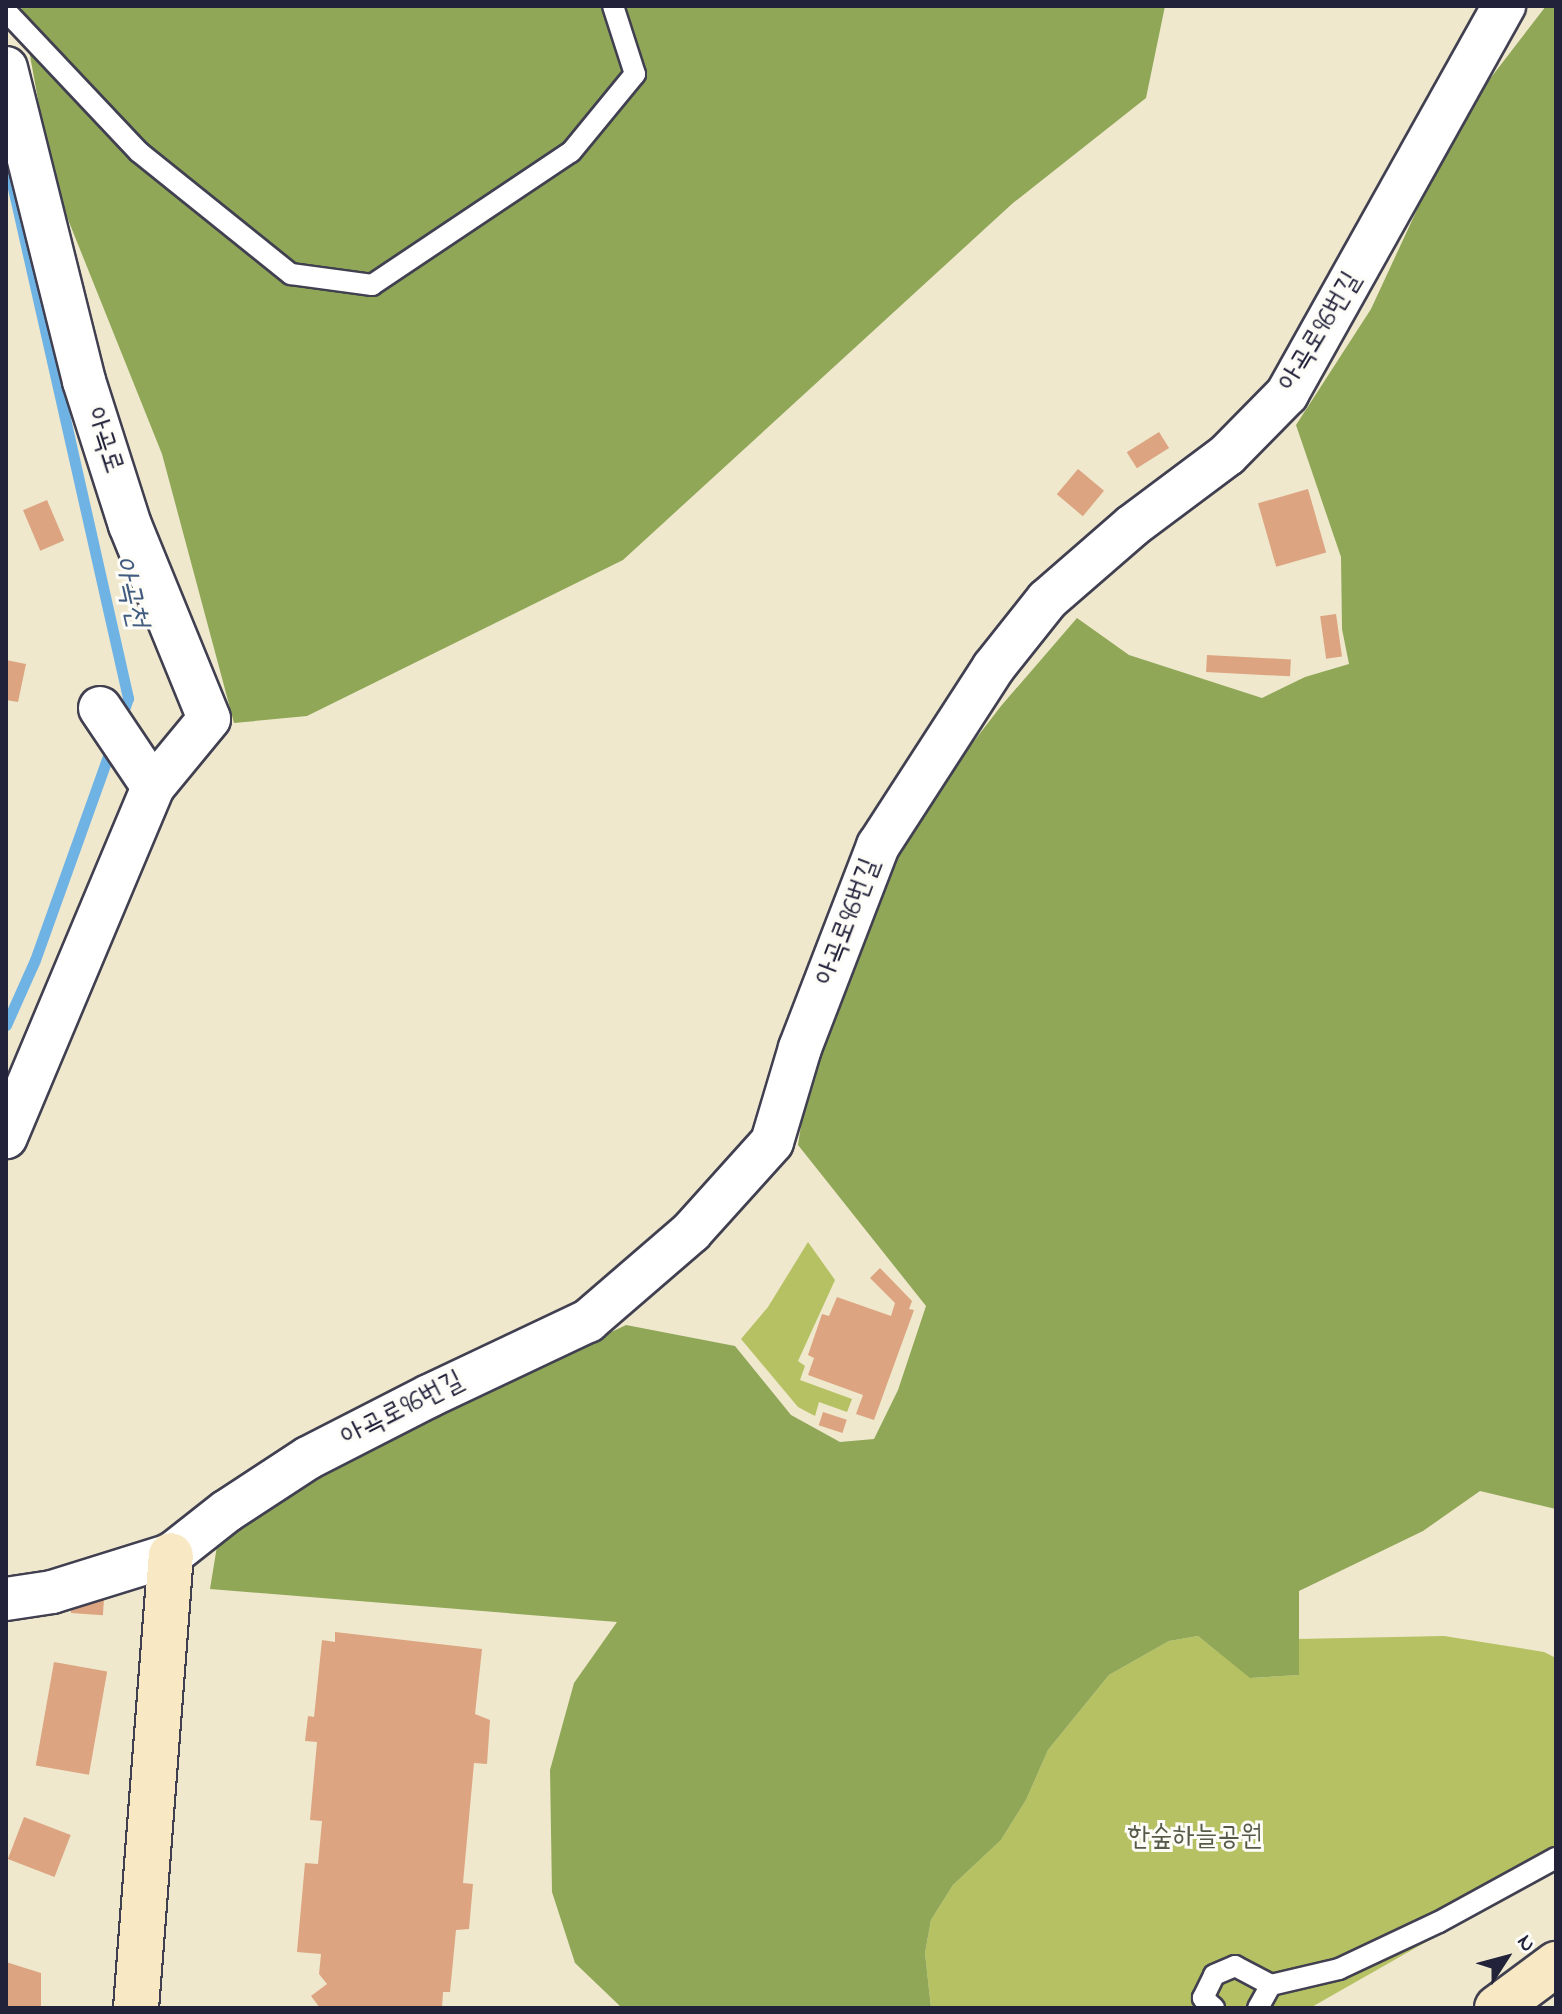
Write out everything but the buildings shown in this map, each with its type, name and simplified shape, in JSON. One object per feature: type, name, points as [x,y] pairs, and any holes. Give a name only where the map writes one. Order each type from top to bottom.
[{"type":"street","name":"아곡로96번길","points":[[6,1599],[52,1592],[171,1555],[227,1511],[308,1458],[429,1396],[588,1321],[691,1232],[772,1142],[811,1019],[878,846],[993,668],[1047,600],[1132,526],[1227,455],[1287,394],[1504,6]]},
{"type":"street","name":"아곡로","points":[[6,68],[84,381],[130,525],[209,719],[148,780],[6,1137]]},
{"type":"street","points":[[100,708],[148,780]]},
{"type":"street","points":[[136,2008],[171,1555]]},
{"type":"street","points":[[1497,2008],[1556,1964]]},
{"type":"lane","points":[[6,11],[139,152],[291,274],[372,285],[571,152],[635,74],[613,6]]},
{"type":"lane","points":[[1214,2008],[1203,1998],[1214,1975],[1235,1966],[1271,1985],[1339,1969],[1439,1922],[1556,1858]]},
{"type":"lane","points":[[1258,2008],[1271,1985]]},
{"type":"green space","points":[[21,6],[1165,6],[1146,98],[1013,203],[623,560],[307,716],[234,723],[162,454],[53,182]]},
{"type":"green space","points":[[1546,6],[1556,6],[1556,1509],[1480,1491],[1423,1531],[1299,1591],[1299,1675],[1250,1678],[1198,1636],[1169,1641],[1109,1675],[1048,1750],[1026,1800],[1001,1840],[953,1885],[931,1920],[925,1953],[931,2008],[622,2008],[575,1963],[552,1892],[550,1770],[574,1683],[617,1622],[210,1589],[217,1546],[225,1530],[421,1423],[626,1325],[735,1346],[791,1415],[840,1442],[874,1439],[898,1390],[926,1306],[798,1145],[810,1066],[901,836],[1001,706],[1077,618],[1129,655],[1262,698],[1305,677],[1349,664],[1342,629],[1341,557],[1296,425],[1371,309],[1459,119]]},
{"type":"green space","points":[[808,1242],[835,1280],[798,1361],[805,1366],[800,1380],[852,1399],[847,1412],[819,1402],[815,1416],[798,1407],[741,1339],[768,1307]]},
{"type":"green space","name":"한숲하늘공원","points":[[1198,1636],[1251,1678],[1299,1675],[1297,1639],[1444,1636],[1544,1652],[1556,1658],[1556,1868],[1310,2008],[931,2008],[925,1953],[931,1920],[953,1885],[1001,1840],[1026,1800],[1048,1750],[1109,1675],[1169,1641]]},
{"type":"waterway","name":"아곡천","points":[[6,157],[128,698],[120,721]]},
{"type":"waterway","name":"아곡천","points":[[6,1025],[35,960],[112,745]]}]
